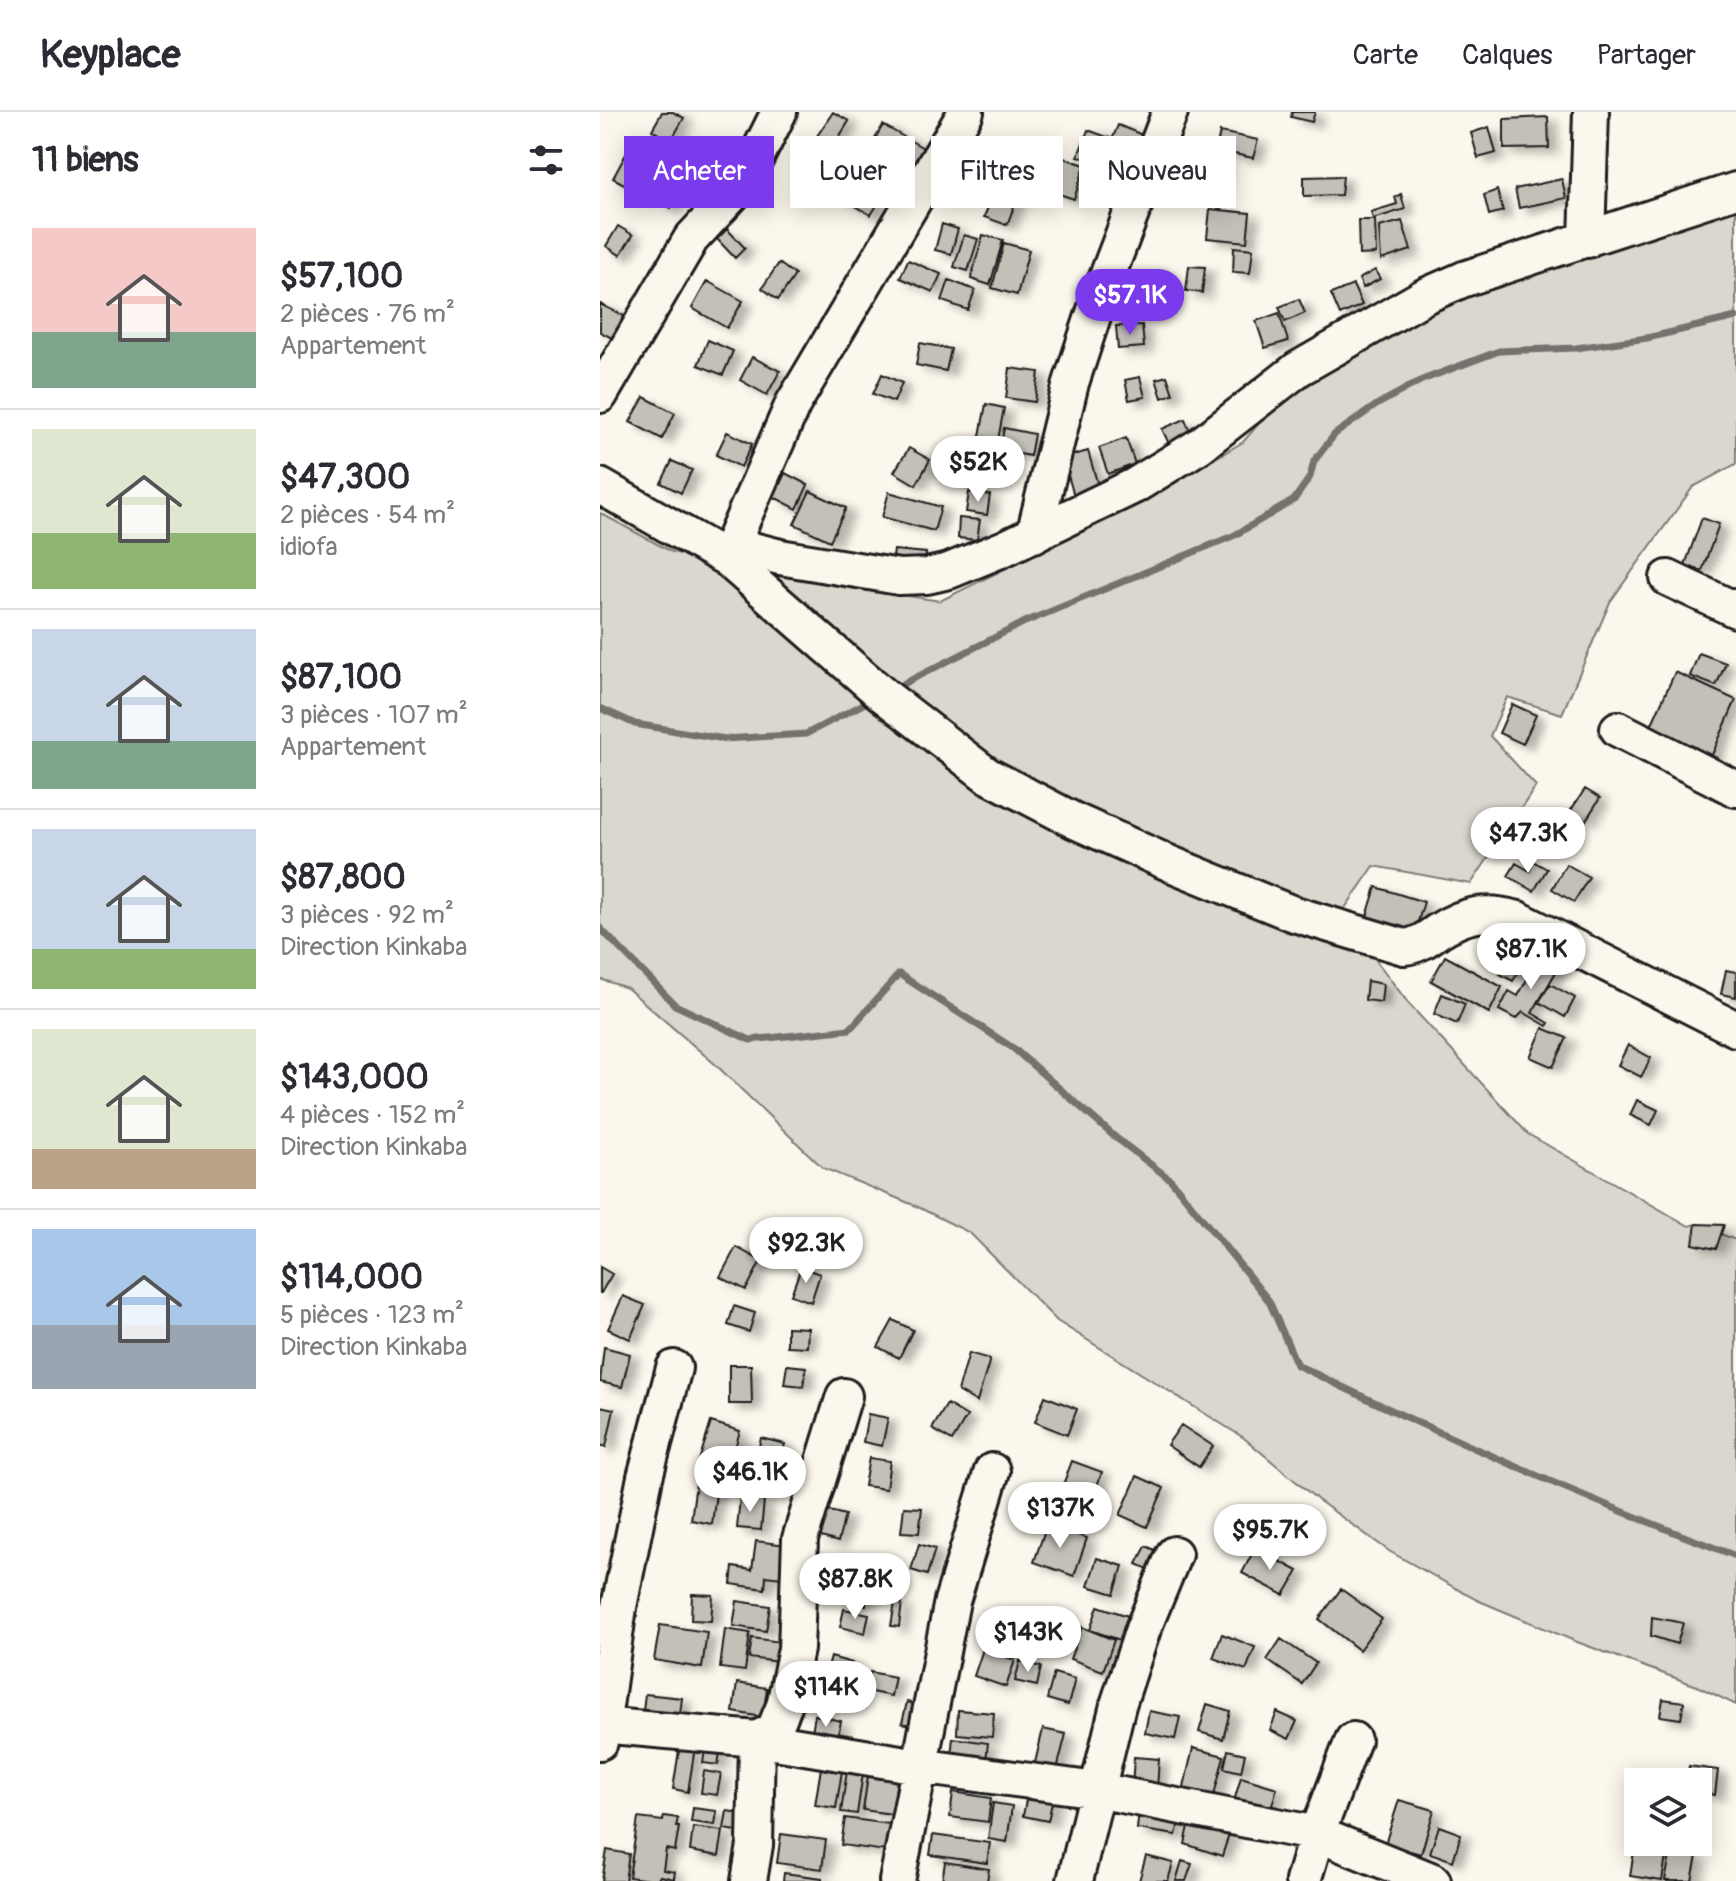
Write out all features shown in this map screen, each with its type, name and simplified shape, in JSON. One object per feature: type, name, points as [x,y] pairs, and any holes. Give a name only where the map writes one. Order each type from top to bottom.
[{"type":"street","points":[[600,395],[691,239],[744,182],[779,112]]},
{"type":"street","points":[[730,552],[793,404],[966,112]]},
{"type":"street","points":[[1034,535],[1071,383],[1100,295],[1170,112]]},
{"type":"street","points":[[1587,240],[1591,112]]},
{"type":"street","points":[[730,552],[899,577],[949,571],[1034,535],[1134,486],[1199,446],[1298,369],[1425,296],[1464,279],[1736,190]]},
{"type":"street","points":[[600,486],[730,552],[882,694],[987,775],[1075,821],[1291,913],[1404,947],[1413,947],[1453,922],[1496,912],[1518,919],[1736,1029]]},
{"type":"street","points":[[1668,578],[1736,610]]},
{"type":"street","points":[[1618,729],[1736,789]]},
{"type":"street","points":[[674,1368],[645,1477],[619,1607],[601,1731],[757,1739],[918,1766],[1097,1790],[1317,1834],[1433,1881]]},
{"type":"street","points":[[757,1739],[774,1730],[784,1706],[796,1649],[800,1539],[844,1396]]},
{"type":"street","points":[[897,1881],[952,1601],[992,1471]]},
{"type":"street","points":[[1075,1881],[1118,1705],[1143,1629],[1174,1554]]},
{"type":"street","points":[[749,1881],[755,1845],[757,1739]]},
{"type":"street","points":[[1303,1881],[1317,1834],[1353,1740]]},
{"type":"shaded area","points":[[1736,197],[1736,464],[1693,487],[1610,602],[1562,714],[1507,697],[1490,736],[1536,786],[1471,884],[1374,866],[1341,914],[1409,1004],[1528,1134],[1689,1226],[1696,1224],[1736,1240],[1736,1705],[1697,1686],[1577,1642],[1477,1600],[1389,1551],[1318,1500],[1244,1438],[1057,1321],[970,1233],[916,1206],[823,1168],[716,1065],[627,988],[600,979],[600,513],[672,552],[782,576],[940,601],[1142,501],[1243,442],[1294,383],[1483,279]]},
{"type":"building","points":[[662,112],[673,112],[684,118],[674,136],[662,136],[652,130]]},
{"type":"building","points":[[833,112],[849,121],[840,136],[817,136]]},
{"type":"building","points":[[1292,112],[1315,112],[1312,122],[1291,117]]},
{"type":"building","points":[[1548,117],[1549,148],[1504,149],[1504,119]]},
{"type":"building","points":[[883,125],[902,136],[877,136]]},
{"type":"building","points":[[1118,125],[1145,136],[1114,136]]},
{"type":"building","points":[[1489,127],[1496,153],[1478,158],[1471,133]]},
{"type":"building","points":[[1088,130],[1104,136],[1086,136]]},
{"type":"building","points":[[1220,132],[1258,140],[1253,158],[1236,154],[1236,136],[1219,136]]},
{"type":"building","points":[[915,143],[931,152],[931,159],[923,173],[915,168]]},
{"type":"building","points":[[624,158],[624,184],[613,178]]},
{"type":"building","points":[[1064,158],[1079,163],[1079,184],[1074,199],[1063,195]]},
{"type":"building","points":[[1343,176],[1341,195],[1304,196],[1304,177]]},
{"type":"building","points":[[1562,179],[1566,198],[1519,208],[1515,189]]},
{"type":"building","points":[[1497,190],[1503,211],[1489,215],[1484,195]]},
{"type":"building","points":[[1401,194],[1405,209],[1373,219],[1371,212],[1397,204],[1395,197]]},
{"type":"building","points":[[859,208],[875,208],[871,215]]},
{"type":"building","points":[[988,208],[1013,208],[1007,225],[984,217]]},
{"type":"building","points":[[1210,209],[1250,213],[1247,242],[1207,238]]},
{"type":"building","points":[[1358,220],[1375,220],[1376,254],[1359,255]]},
{"type":"building","points":[[1402,221],[1411,250],[1381,260],[1379,227]]},
{"type":"building","points":[[942,224],[958,229],[951,254],[935,250]]},
{"type":"building","points":[[618,226],[633,235],[620,255],[606,246]]},
{"type":"building","points":[[727,229],[745,248],[735,258],[717,239]]},
{"type":"building","points":[[964,235],[978,239],[968,271],[954,267]]},
{"type":"building","points":[[983,235],[1003,240],[990,285],[971,279]]},
{"type":"building","points":[[1004,243],[1029,250],[1017,295],[992,288]]},
{"type":"building","points":[[1234,247],[1253,249],[1250,273],[1233,272]]},
{"type":"building","points":[[908,260],[941,274],[933,292],[900,278]]},
{"type":"building","points":[[779,263],[795,275],[778,300],[762,288]]},
{"type":"building","points":[[1189,266],[1205,267],[1202,293],[1186,291]]},
{"type":"building","points":[[1375,270],[1380,279],[1363,288],[1359,279]]},
{"type":"building","points":[[949,280],[975,290],[968,310],[942,301]]},
{"type":"building","points":[[707,281],[743,301],[727,328],[692,308]]},
{"type":"building","points":[[1353,285],[1362,305],[1340,315],[1331,294]]},
{"type":"building","points":[[1299,299],[1305,313],[1285,322],[1279,307]]},
{"type":"building","points":[[600,304],[624,316],[612,338],[600,332]]},
{"type":"building","points":[[1279,313],[1288,341],[1265,348],[1256,321]]},
{"type":"building","points":[[1142,325],[1144,347],[1118,349],[1116,326]]},
{"type":"building","points":[[708,340],[733,351],[723,375],[698,365]]},
{"type":"building","points":[[920,343],[951,349],[946,371],[916,365]]},
{"type":"building","points":[[752,357],[780,371],[767,395],[740,380]]},
{"type":"building","points":[[1010,368],[1039,372],[1035,402],[1006,398]]},
{"type":"building","points":[[882,374],[902,383],[894,402],[873,394]]},
{"type":"building","points":[[1167,376],[1173,394],[1162,398],[1156,379]]},
{"type":"building","points":[[1140,377],[1145,397],[1129,400],[1125,380]]},
{"type":"building","points":[[644,397],[675,413],[662,439],[630,422]]},
{"type":"building","points":[[986,404],[1004,408],[997,445],[979,441]]},
{"type":"building","points":[[1185,419],[1192,436],[1170,446],[1162,429]]},
{"type":"building","points":[[1004,428],[1034,434],[1030,456],[1000,450]]},
{"type":"building","points":[[727,432],[752,444],[741,467],[716,455]]},
{"type":"building","points":[[1126,438],[1135,464],[1108,474],[1099,448]]},
{"type":"building","points":[[909,448],[930,460],[916,485],[894,472]]},
{"type":"building","points":[[1088,451],[1099,489],[1074,496],[1063,458]]},
{"type":"building","points":[[672,461],[692,470],[681,493],[661,483]]},
{"type":"building","points":[[785,473],[808,485],[797,509],[774,497]]},
{"type":"building","points":[[810,491],[846,508],[830,541],[794,524]]},
{"type":"building","points":[[889,492],[941,507],[934,531],[882,517]]},
{"type":"building","points":[[969,492],[990,495],[987,515],[966,512]]},
{"type":"building","points":[[959,518],[980,520],[977,540],[958,538]]},
{"type":"building","points":[[1702,518],[1719,524],[1702,571],[1685,565]]},
{"type":"building","points":[[894,550],[926,553],[925,569],[892,566]]},
{"type":"building","points":[[1699,653],[1726,663],[1716,686],[1690,676]]},
{"type":"building","points":[[1675,672],[1736,700],[1708,764],[1646,737]]},
{"type":"building","points":[[1512,704],[1536,715],[1523,744],[1499,733]]},
{"type":"building","points":[[1585,789],[1600,798],[1586,820],[1571,810]]},
{"type":"building","points":[[1533,861],[1547,869],[1534,891],[1508,876],[1516,863],[1530,871]]},
{"type":"building","points":[[1566,864],[1589,877],[1574,902],[1552,889]]},
{"type":"building","points":[[1376,887],[1424,902],[1415,931],[1400,927],[1398,936],[1364,926]]},
{"type":"building","points":[[1517,945],[1530,953],[1513,981],[1500,974]]},
{"type":"building","points":[[1541,954],[1560,965],[1532,1013],[1549,1023],[1547,1026],[1523,1012],[1516,1019],[1499,1010],[1509,991],[1518,996]]},
{"type":"building","points":[[1445,956],[1502,987],[1489,1013],[1431,981]]},
{"type":"building","points":[[1726,970],[1736,972],[1736,997],[1721,994]]},
{"type":"building","points":[[1367,981],[1383,984],[1381,1002],[1365,1000]]},
{"type":"building","points":[[1550,984],[1575,998],[1565,1017],[1539,1002]]},
{"type":"building","points":[[1442,994],[1465,1004],[1457,1024],[1434,1014]]},
{"type":"building","points":[[1543,1028],[1567,1038],[1553,1067],[1530,1057]]},
{"type":"building","points":[[1628,1045],[1651,1058],[1641,1077],[1618,1065]]},
{"type":"building","points":[[1637,1100],[1658,1110],[1651,1125],[1630,1115]]},
{"type":"building","points":[[1696,1224],[1724,1225],[1716,1249],[1693,1244]]},
{"type":"building","points":[[736,1247],[761,1261],[746,1290],[720,1277]]},
{"type":"building","points":[[600,1267],[612,1274],[601,1293],[600,1293]]},
{"type":"building","points":[[801,1267],[820,1274],[811,1302],[791,1295]]},
{"type":"building","points":[[623,1296],[645,1305],[630,1339],[608,1329]]},
{"type":"building","points":[[734,1306],[755,1313],[749,1332],[728,1325]]},
{"type":"building","points":[[893,1320],[913,1330],[899,1358],[878,1347]]},
{"type":"building","points":[[787,1327],[808,1328],[807,1347],[787,1346]]},
{"type":"building","points":[[604,1347],[630,1354],[622,1387],[600,1382]]},
{"type":"building","points":[[969,1353],[990,1359],[977,1402],[958,1391]]},
{"type":"building","points":[[729,1365],[751,1365],[752,1404],[729,1404]]},
{"type":"building","points":[[787,1365],[806,1367],[803,1386],[784,1384]]},
{"type":"building","points":[[1045,1396],[1077,1409],[1067,1435],[1035,1422]]},
{"type":"building","points":[[947,1404],[967,1416],[952,1441],[932,1429]]},
{"type":"building","points":[[600,1406],[614,1409],[606,1447],[600,1445]]},
{"type":"building","points":[[868,1414],[888,1418],[882,1446],[863,1442]]},
{"type":"building","points":[[711,1422],[740,1431],[727,1474],[698,1464]]},
{"type":"building","points":[[1181,1425],[1213,1446],[1199,1467],[1167,1445]]},
{"type":"building","points":[[761,1438],[785,1444],[775,1485],[751,1479]]},
{"type":"building","points":[[869,1458],[890,1461],[886,1489],[864,1486]]},
{"type":"building","points":[[1072,1461],[1102,1472],[1091,1502],[1061,1490]]},
{"type":"building","points":[[1137,1476],[1164,1488],[1147,1527],[1120,1515]]},
{"type":"building","points":[[696,1483],[717,1486],[712,1524],[691,1520]]},
{"type":"building","points":[[740,1498],[764,1501],[761,1530],[737,1528]]},
{"type":"building","points":[[904,1507],[922,1508],[919,1533],[901,1532]]},
{"type":"building","points":[[826,1510],[845,1515],[838,1542],[818,1536]]},
{"type":"building","points":[[1047,1524],[1087,1538],[1074,1576],[1034,1562]]},
{"type":"building","points":[[756,1541],[794,1546],[790,1579],[766,1576],[765,1589],[731,1584],[733,1567],[752,1570]]},
{"type":"building","points":[[919,1544],[935,1549],[927,1575],[911,1570]]},
{"type":"building","points":[[1146,1546],[1162,1553],[1154,1572],[1137,1564]]},
{"type":"building","points":[[1255,1548],[1298,1571],[1284,1595],[1242,1573]]},
{"type":"building","points":[[1097,1558],[1123,1566],[1114,1594],[1088,1586]]},
{"type":"building","points":[[848,1578],[871,1583],[866,1605],[843,1600]]},
{"type":"building","points":[[1341,1589],[1382,1619],[1359,1650],[1319,1619]]},
{"type":"building","points":[[692,1594],[713,1595],[711,1621],[691,1620]]},
{"type":"building","points":[[737,1601],[770,1606],[766,1631],[733,1626]]},
{"type":"building","points":[[895,1602],[902,1603],[899,1627],[891,1626]]},
{"type":"building","points":[[1098,1606],[1131,1617],[1123,1641],[1090,1630]]},
{"type":"building","points":[[844,1609],[869,1614],[865,1633],[840,1627]]},
{"type":"building","points":[[1031,1610],[1049,1613],[1045,1635],[1028,1632]]},
{"type":"building","points":[[1652,1617],[1683,1623],[1677,1644],[1651,1636]]},
{"type":"building","points":[[660,1625],[707,1632],[702,1668],[654,1660]]},
{"type":"building","points":[[1082,1627],[1114,1640],[1103,1671],[1070,1659]]},
{"type":"building","points":[[725,1629],[750,1633],[745,1671],[720,1668]]},
{"type":"building","points":[[1222,1634],[1255,1647],[1246,1670],[1213,1658]]},
{"type":"building","points":[[752,1638],[781,1642],[779,1662],[749,1658]]},
{"type":"building","points":[[1281,1639],[1316,1663],[1302,1684],[1267,1660]]},
{"type":"building","points":[[983,1649],[1015,1660],[1006,1687],[974,1676]]},
{"type":"building","points":[[831,1657],[852,1663],[843,1692],[823,1686]]},
{"type":"building","points":[[1020,1661],[1041,1667],[1037,1686],[1015,1681]]},
{"type":"building","points":[[870,1672],[895,1677],[891,1696],[866,1691]]},
{"type":"building","points":[[1054,1673],[1075,1679],[1068,1705],[1047,1699]]},
{"type":"building","points":[[737,1683],[767,1688],[763,1717],[733,1712]]},
{"type":"building","points":[[645,1694],[682,1698],[680,1715],[643,1711]]},
{"type":"building","points":[[1663,1699],[1684,1702],[1681,1719],[1660,1716]]},
{"type":"building","points":[[907,1702],[922,1706],[917,1727],[902,1723]]},
{"type":"building","points":[[1207,1704],[1230,1711],[1223,1739],[1199,1732]]},
{"type":"building","points":[[958,1710],[994,1713],[992,1737],[957,1734]]},
{"type":"building","points":[[1149,1711],[1180,1717],[1175,1739],[1145,1733]]},
{"type":"building","points":[[1277,1712],[1297,1721],[1289,1739],[1270,1730]]},
{"type":"building","points":[[815,1715],[841,1721],[837,1743],[811,1737]]},
{"type":"building","points":[[1043,1729],[1066,1734],[1056,1773],[1034,1767]]},
{"type":"building","points":[[953,1738],[988,1743],[985,1769],[950,1765]]},
{"type":"building","points":[[680,1744],[695,1747],[688,1792],[673,1789]]},
{"type":"building","points":[[706,1744],[721,1746],[718,1765],[703,1763]]},
{"type":"building","points":[[1193,1748],[1224,1756],[1213,1799],[1183,1791]]},
{"type":"building","points":[[1228,1750],[1245,1754],[1241,1772],[1224,1768]]},
{"type":"building","points":[[1134,1757],[1159,1759],[1157,1789],[1132,1787]]},
{"type":"building","points":[[821,1768],[842,1771],[836,1808],[815,1805]]},
{"type":"building","points":[[869,1769],[898,1773],[892,1814],[863,1810]]},
{"type":"building","points":[[1712,1769],[1718,1770],[1715,1795],[1712,1794]]},
{"type":"building","points":[[704,1771],[721,1774],[717,1795],[701,1793]]},
{"type":"building","points":[[847,1771],[863,1773],[857,1814],[841,1812]]},
{"type":"building","points":[[1241,1777],[1277,1788],[1268,1819],[1232,1808]]},
{"type":"building","points":[[1028,1789],[1054,1793],[1048,1821],[1023,1816]]},
{"type":"building","points":[[953,1792],[991,1798],[988,1822],[950,1817]]},
{"type":"building","points":[[1399,1800],[1434,1810],[1421,1854],[1385,1844]]},
{"type":"building","points":[[1140,1801],[1182,1809],[1176,1835],[1137,1829]]},
{"type":"building","points":[[993,1803],[1012,1806],[1007,1842],[988,1839]]},
{"type":"building","points":[[693,1808],[717,1811],[715,1825],[691,1822]]},
{"type":"building","points":[[727,1811],[746,1814],[743,1832],[724,1829]]},
{"type":"building","points":[[664,1816],[678,1818],[675,1851],[666,1849],[663,1870],[675,1872],[674,1879],[660,1876],[657,1881],[629,1877],[638,1818],[663,1821]]},
{"type":"building","points":[[1191,1817],[1230,1831],[1222,1856],[1185,1844]]},
{"type":"building","points":[[845,1818],[890,1824],[886,1851],[841,1845]]},
{"type":"building","points":[[1439,1826],[1461,1834],[1453,1861],[1430,1853]]},
{"type":"building","points":[[693,1827],[723,1831],[719,1856],[690,1851]]},
{"type":"building","points":[[781,1834],[826,1840],[822,1869],[777,1863]]},
{"type":"building","points":[[933,1835],[990,1843],[987,1863],[930,1855]]},
{"type":"building","points":[[607,1850],[629,1854],[625,1881],[602,1881]]},
{"type":"building","points":[[1146,1856],[1173,1863],[1168,1881],[1139,1881]]},
{"type":"building","points":[[1633,1856],[1666,1856],[1662,1881],[1630,1876]]},
{"type":"building","points":[[1670,1856],[1697,1856],[1692,1881],[1665,1881]]},
{"type":"building","points":[[1182,1861],[1192,1864],[1186,1881],[1176,1881]]},
{"type":"building","points":[[945,1862],[989,1869],[987,1881],[942,1881]]},
{"type":"building","points":[[784,1873],[822,1878],[822,1881],[783,1881]]},
{"type":"waterway","points":[[891,690],[1025,622],[1235,535],[1294,500],[1310,477],[1314,461],[1335,434],[1378,404],[1422,380],[1499,351],[1576,348],[1647,338],[1736,317]]},
{"type":"waterway","points":[[600,708],[635,724],[725,739],[806,734],[873,699]]},
{"type":"waterway","points":[[600,928],[675,1005],[750,1040],[850,1029],[899,974],[1013,1048],[1115,1137],[1171,1180],[1269,1301],[1297,1365],[1514,1466],[1736,1556]]}]
